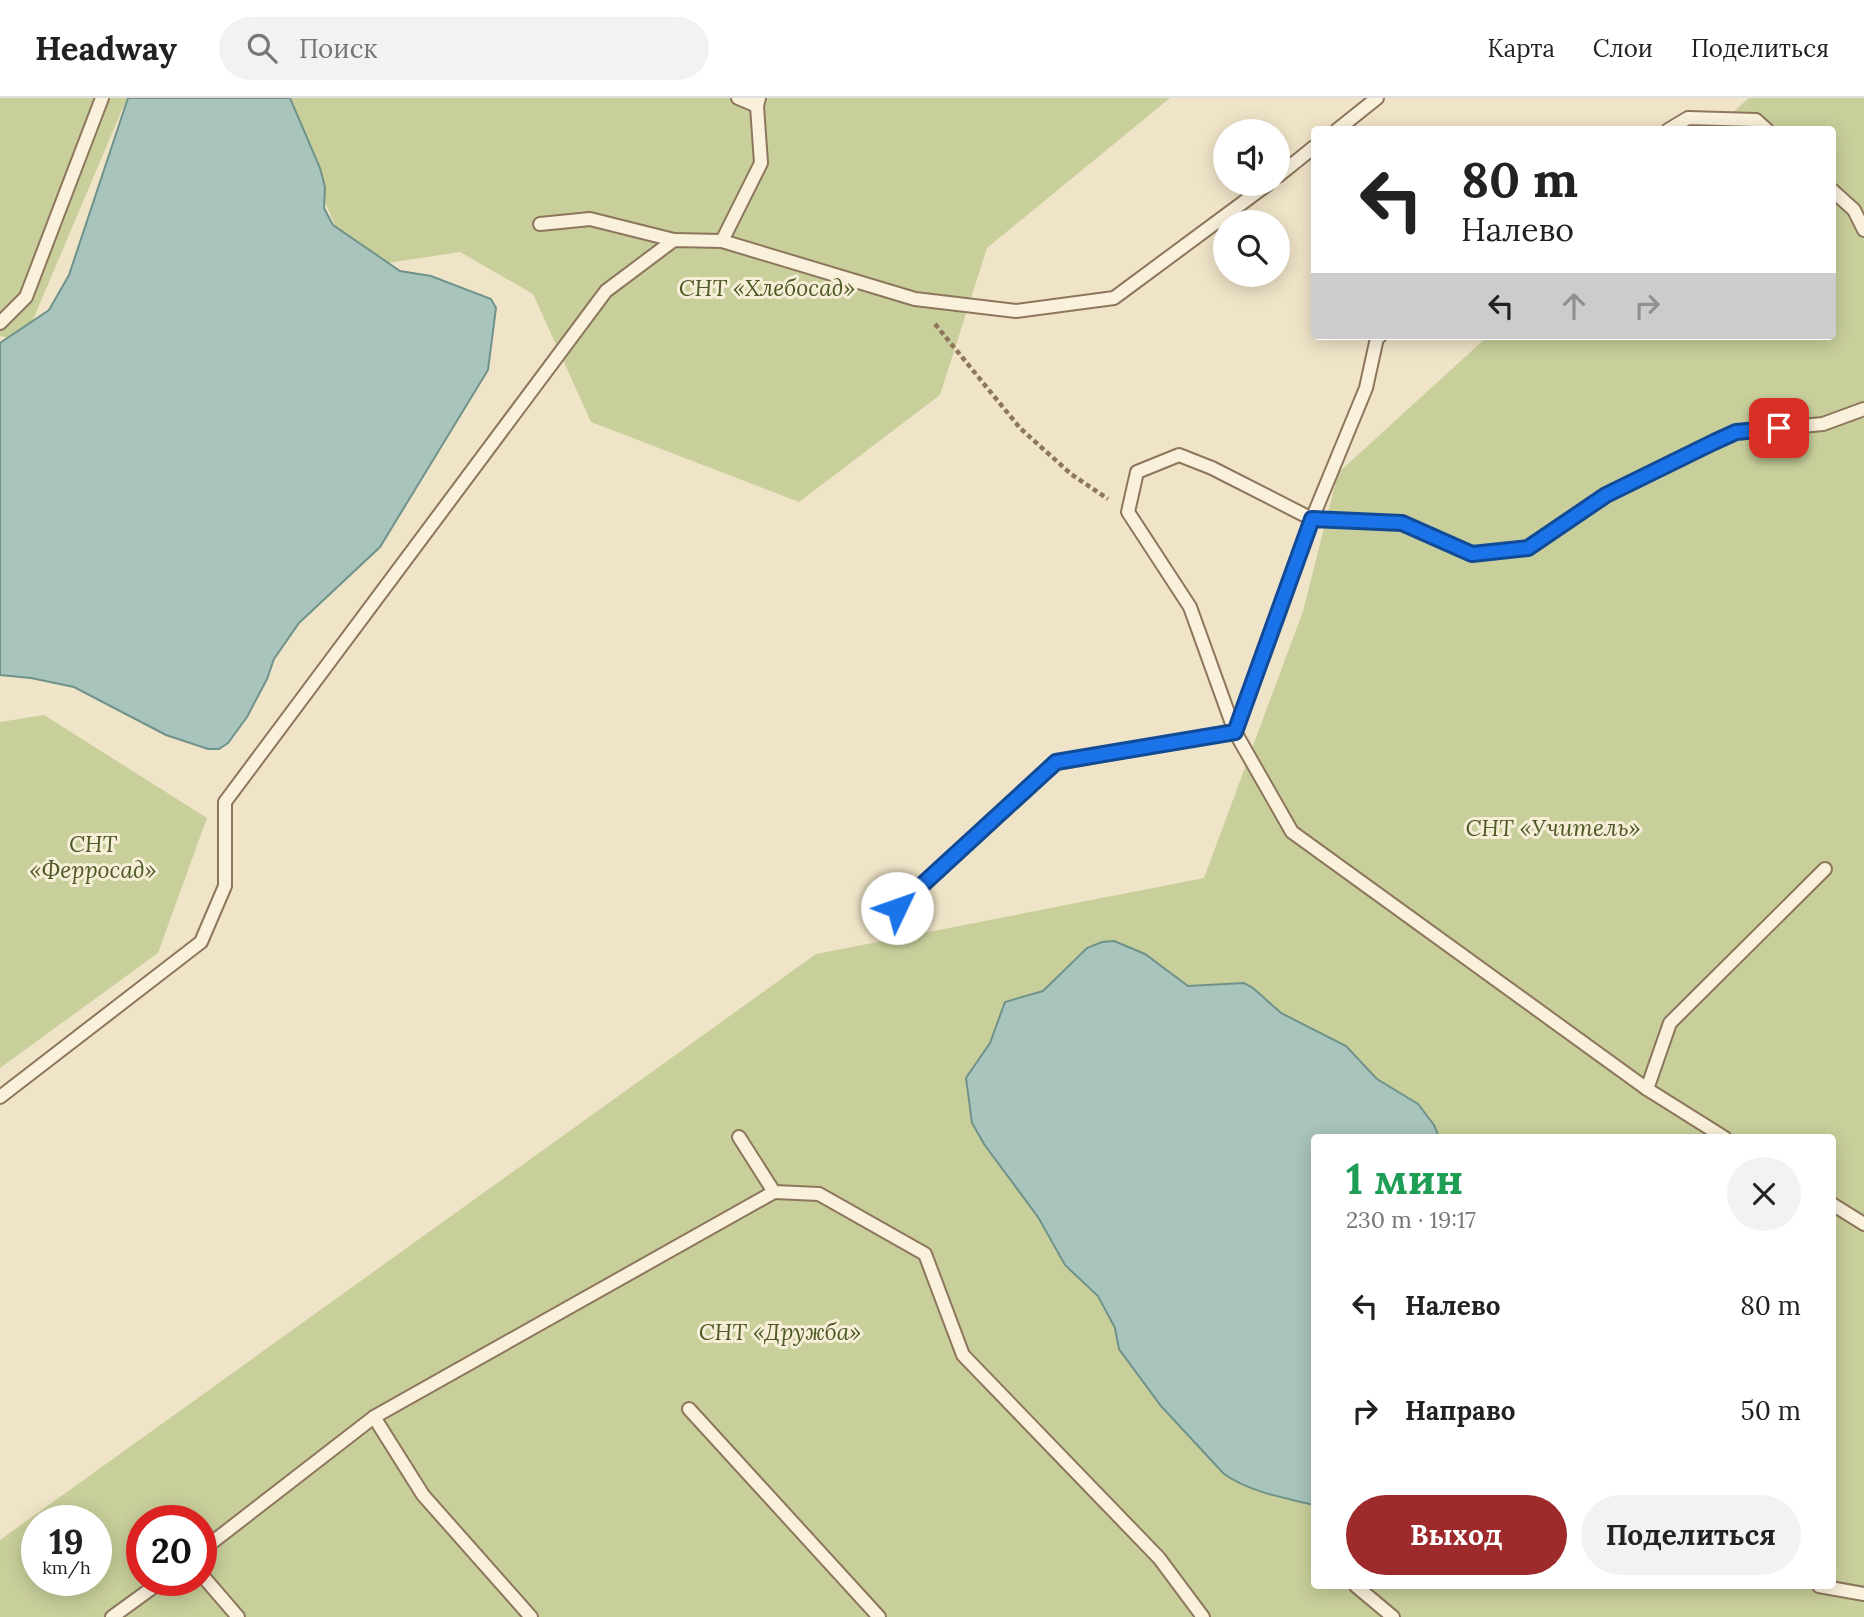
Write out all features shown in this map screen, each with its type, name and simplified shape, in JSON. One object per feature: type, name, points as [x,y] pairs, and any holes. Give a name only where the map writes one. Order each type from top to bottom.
[{"type":"lane","points":[[0,323],[26,296],[102,98]]},
{"type":"lane","points":[[722,241],[761,163],[758,102],[738,98]]},
{"type":"lane","points":[[1342,126],[1377,98]]},
{"type":"lane","points":[[1675,126],[1688,118],[1756,120],[1763,126]]},
{"type":"lane","points":[[1290,166],[1311,149]]},
{"type":"lane","points":[[1836,194],[1854,210],[1864,230]]},
{"type":"lane","points":[[540,224],[590,219],[674,240],[722,241],[915,299],[1016,311],[1114,298],[1252,196]]},
{"type":"lane","points":[[0,1097],[201,942],[225,886],[225,802],[606,291],[674,240]]},
{"type":"lane","points":[[1235,732],[1312,519],[1366,388],[1379,340]]},
{"type":"lane","points":[[1719,1134],[1647,1089],[1292,832],[1235,732],[1190,607],[1128,512],[1137,472],[1179,456],[1212,468],[1312,519],[1402,523],[1472,554],[1528,548],[1606,495],[1736,432],[1823,424],[1864,409]]},
{"type":"lane","points":[[897,908],[1056,762],[1235,732]]},
{"type":"lane","points":[[1647,1089],[1671,1023],[1825,869]]},
{"type":"lane","points":[[739,1137],[774,1192]]},
{"type":"lane","points":[[217,1539],[374,1417],[774,1192],[819,1194],[925,1254],[963,1355],[1158,1558],[1203,1617]]},
{"type":"lane","points":[[1836,1206],[1864,1224]]},
{"type":"lane","points":[[689,1409],[879,1617]]},
{"type":"lane","points":[[374,1417],[423,1494],[531,1617]]},
{"type":"lane","points":[[1360,1589],[1393,1617]]},
{"type":"lane","points":[[1836,1589],[1864,1594]]},
{"type":"lane","points":[[217,1593],[238,1617]]},
{"type":"lane","points":[[112,1617],[141,1596]]},
{"type":"path","points":[[915,299],[1020,428],[1071,474],[1128,512]]},
{"type":"green space","points":[[0,98],[127,98],[24,341],[0,336]]},
{"type":"green space","name":"СНТ «Хлебосад»","points":[[279,98],[1170,98],[987,248],[940,395],[799,502],[591,422],[533,294],[460,252],[354,268]]},
{"type":"green space","points":[[1749,98],[1864,98],[1864,1617],[0,1617],[0,1540],[21,1525],[21,1596],[112,1596],[112,1505],[49,1505],[816,954],[1204,878],[1303,611],[1338,473],[1484,340],[1836,340],[1836,126],[1717,126]]},
{"type":"green space","name":"СНТ «Ферросад»","points":[[44,715],[207,818],[158,953],[0,1068],[0,722]]},
{"type":"water","points":[[128,98],[290,98],[320,168],[325,187],[324,208],[333,225],[400,271],[431,276],[491,299],[496,308],[488,370],[380,547],[299,623],[274,659],[247,717],[228,743],[219,749],[208,749],[166,735],[74,687],[0,675],[0,343],[49,310],[69,275]]},
{"type":"water","points":[[1114,941],[1145,954],[1188,986],[1244,983],[1253,988],[1281,1013],[1346,1046],[1377,1079],[1418,1104],[1438,1134],[1311,1134],[1311,1504],[1256,1490],[1224,1474],[1161,1406],[1119,1349],[1115,1328],[1098,1296],[1065,1265],[1038,1217],[984,1144],[972,1123],[966,1078],[990,1043],[1005,1002],[1043,991],[1087,948]]},
{"type":"route","points":[[897,908],[1056,762],[1235,732],[1312,519],[1402,523],[1472,554],[1528,548],[1606,495],[1714,442],[1736,432],[1779,428]]},
{"type":"park label","name":"СНТ «Учитель»","points":[[1553,827]]},
{"type":"park label","name":"СНТ «Дружба»","points":[[780,1331]]}]
